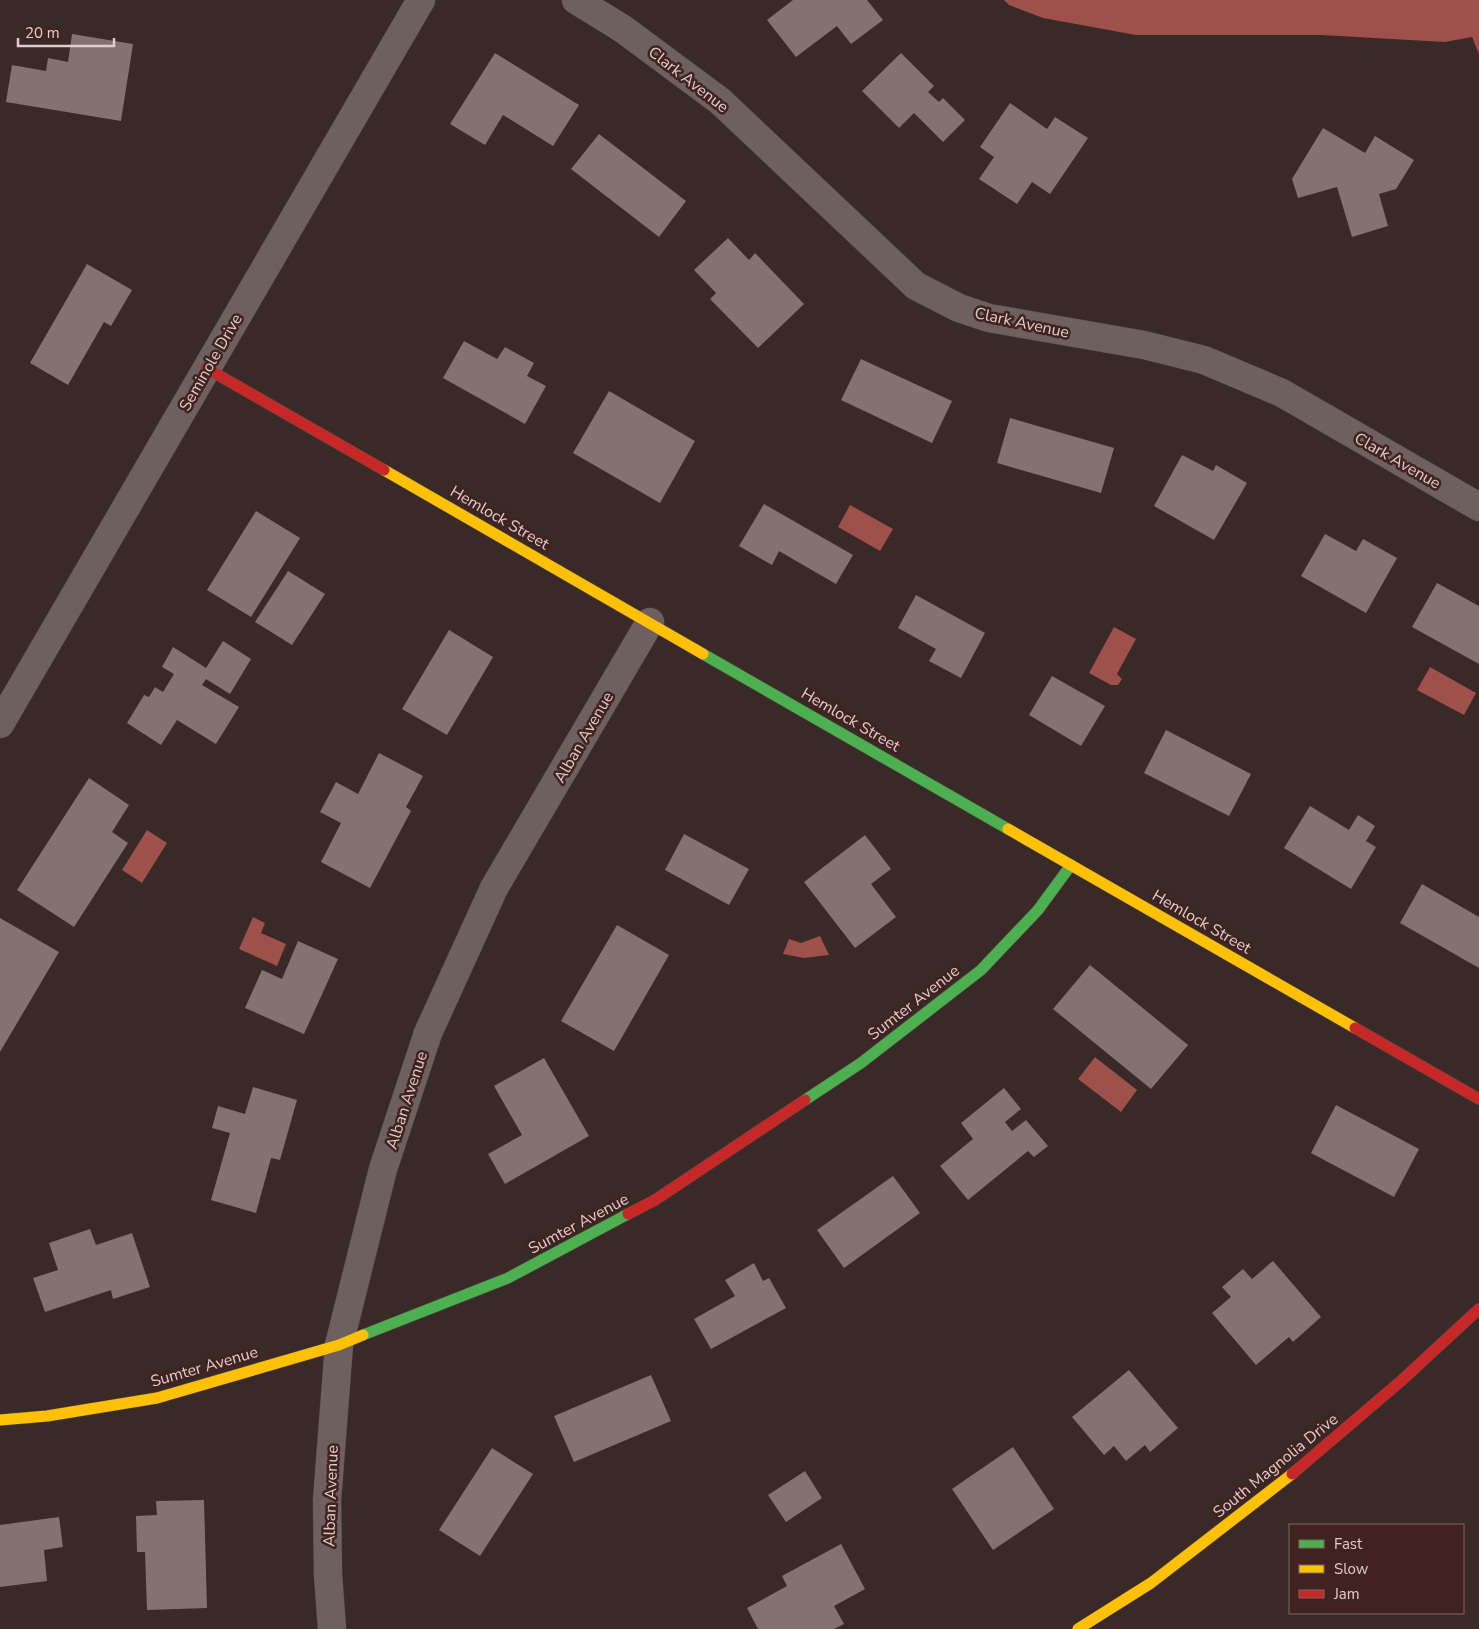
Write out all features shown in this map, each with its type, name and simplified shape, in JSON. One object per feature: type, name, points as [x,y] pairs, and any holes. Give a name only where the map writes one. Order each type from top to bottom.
[{"type":"street","name":"Seminole Drive","points":[[0,724],[7,694],[206,368],[421,0]]},
{"type":"street","name":"Clark Avenue","points":[[576,0],[623,29],[720,101],[916,286],[959,308],[989,318],[1144,345],[1204,360],[1282,393],[1479,507]]},
{"type":"street","name":"Hemlock Street","points":[[206,368],[1479,1099]]},
{"type":"street","name":"Alban Avenue","points":[[332,1629],[328,1574],[328,1500],[339,1345],[383,1169],[428,1033],[494,888],[650,622]]},
{"type":"street","name":"Sumter Avenue","points":[[0,1420],[47,1416],[156,1398],[339,1345],[508,1278],[655,1200],[861,1063],[981,970],[1038,910],[1071,864]]},
{"type":"street","name":"South Magnolia Drive","points":[[1078,1629],[1150,1583],[1292,1476],[1413,1372],[1479,1309]]},
{"type":"shaded area","points":[[1004,0],[1479,0],[1479,54],[1472,37],[1445,42],[1321,35],[1136,35],[1043,18],[1009,5]]},
{"type":"shaded area","points":[[850,505],[893,529],[880,551],[838,527]]},
{"type":"shaded area","points":[[1114,627],[1136,639],[1117,674],[1122,679],[1118,685],[1111,685],[1089,673]]},
{"type":"shaded area","points":[[1430,667],[1476,693],[1464,715],[1417,690]]},
{"type":"shaded area","points":[[147,830],[167,843],[142,883],[122,870]]},
{"type":"shaded area","points":[[253,917],[265,923],[261,933],[286,944],[277,966],[239,949]]},
{"type":"shaded area","points":[[820,936],[829,955],[804,958],[783,954],[789,939],[801,943]]},
{"type":"shaded area","points":[[1095,1057],[1137,1090],[1121,1112],[1078,1079]]},
{"type":"building","points":[[793,0],[867,0],[883,20],[851,44],[837,26],[796,57],[767,20]]},
{"type":"building","points":[[72,34],[133,44],[121,121],[6,102],[12,65],[46,71],[48,58],[68,62]]},
{"type":"building","points":[[495,53],[579,105],[553,146],[503,115],[485,145],[450,124]]},
{"type":"building","points":[[901,53],[934,86],[928,92],[939,102],[943,98],[965,120],[943,142],[914,113],[899,128],[862,91]]},
{"type":"building","points":[[1010,103],[1047,129],[1055,117],[1088,138],[1050,194],[1032,182],[1017,204],[979,179],[994,157],[980,147]]},
{"type":"building","points":[[1323,128],[1365,153],[1375,136],[1414,160],[1396,189],[1379,194],[1388,226],[1352,237],[1337,187],[1298,198],[1292,179]]},
{"type":"building","points":[[599,134],[686,201],[659,237],[571,169]]},
{"type":"building","points":[[728,238],[749,260],[755,253],[804,304],[758,348],[710,299],[716,293],[694,270]]},
{"type":"building","points":[[87,264],[132,290],[111,326],[104,322],[68,385],[30,363]]},
{"type":"building","points":[[464,341],[497,359],[505,347],[534,363],[527,376],[546,386],[525,424],[443,378]]},
{"type":"building","points":[[861,359],[952,401],[932,443],[841,400]]},
{"type":"building","points":[[609,391],[695,441],[660,503],[573,453]]},
{"type":"building","points":[[1010,418],[1114,448],[1101,493],[997,463]]},
{"type":"building","points":[[1182,455],[1213,471],[1216,465],[1247,483],[1214,540],[1154,506]]},
{"type":"building","points":[[764,504],[853,555],[836,584],[779,551],[772,565],[739,546]]},
{"type":"building","points":[[256,511],[300,538],[251,617],[207,590]]},
{"type":"building","points":[[1325,534],[1356,551],[1363,539],[1397,558],[1366,613],[1301,576]]},
{"type":"building","points":[[288,571],[325,594],[292,645],[255,622]]},
{"type":"building","points":[[1437,583],[1479,606],[1479,664],[1412,627]]},
{"type":"building","points":[[916,595],[985,633],[961,678],[929,661],[936,649],[898,628]]},
{"type":"building","points":[[449,630],[493,657],[447,735],[402,709]]},
{"type":"building","points":[[223,641],[251,659],[230,694],[206,679],[202,685],[239,707],[216,744],[177,720],[161,745],[127,723],[144,695],[149,697],[155,687],[163,692],[174,674],[162,667],[173,647],[206,668]]},
{"type":"building","points":[[1052,676],[1105,706],[1081,746],[1029,715]]},
{"type":"building","points":[[1166,730],[1251,774],[1229,816],[1144,773]]},
{"type":"building","points":[[379,753],[423,776],[406,807],[411,811],[370,888],[321,862],[341,823],[320,812],[336,782],[358,794]]},
{"type":"building","points":[[89,778],[129,805],[112,832],[128,843],[74,927],[17,890]]},
{"type":"building","points":[[1310,806],[1349,830],[1358,815],[1375,826],[1366,841],[1376,847],[1351,889],[1284,848]]},
{"type":"building","points":[[684,834],[749,869],[729,905],[665,870]]},
{"type":"building","points":[[865,835],[891,869],[871,884],[896,917],[855,948],[804,882]]},
{"type":"building","points":[[1422,884],[1479,917],[1479,968],[1400,923]]},
{"type":"building","points":[[0,918],[59,952],[0,1052]]},
{"type":"building","points":[[617,925],[669,955],[614,1051],[561,1021]]},
{"type":"building","points":[[298,941],[338,959],[304,1034],[245,1008],[262,970],[282,979]]},
{"type":"building","points":[[1090,965],[1188,1045],[1151,1089],[1053,1009]]},
{"type":"building","points":[[544,1058],[589,1136],[505,1184],[488,1154],[522,1135],[494,1086]]},
{"type":"building","points":[[253,1087],[297,1100],[280,1160],[271,1158],[256,1213],[211,1200],[230,1133],[212,1128],[218,1106],[245,1114]]},
{"type":"building","points":[[1004,1088],[1021,1109],[1005,1122],[1012,1131],[1026,1120],[1048,1146],[1034,1157],[1028,1151],[968,1200],[940,1166],[973,1139],[961,1123]]},
{"type":"building","points":[[1336,1105],[1419,1149],[1394,1197],[1311,1153]]},
{"type":"building","points":[[893,1176],[920,1213],[844,1268],[817,1230]]},
{"type":"building","points":[[90,1229],[96,1245],[132,1233],[150,1287],[113,1299],[111,1290],[45,1312],[33,1278],[58,1270],[49,1243]]},
{"type":"building","points":[[1273,1261],[1321,1317],[1293,1342],[1289,1337],[1256,1365],[1212,1313],[1231,1297],[1222,1287],[1243,1269],[1252,1279]]},
{"type":"building","points":[[754,1263],[763,1281],[769,1278],[786,1308],[711,1349],[694,1319],[735,1296],[725,1280]]},
{"type":"building","points":[[1129,1370],[1178,1428],[1150,1452],[1145,1445],[1126,1461],[1114,1446],[1104,1455],[1072,1417]]},
{"type":"building","points":[[651,1375],[671,1421],[574,1462],[554,1416]]},
{"type":"building","points":[[1013,1447],[1054,1509],[993,1550],[952,1489]]},
{"type":"building","points":[[492,1448],[533,1474],[480,1556],[439,1530]]},
{"type":"building","points":[[805,1471],[822,1498],[786,1522],[768,1495]]},
{"type":"building","points":[[204,1500],[207,1608],[147,1610],[145,1552],[137,1552],[136,1516],[157,1515],[156,1501]]},
{"type":"building","points":[[59,1517],[63,1547],[44,1550],[47,1581],[0,1587],[0,1525]]},
{"type":"building","points":[[841,1544],[865,1589],[834,1606],[844,1624],[834,1629],[758,1629],[747,1608],[787,1586],[782,1576]]},
{"type":"traffic: fast","points":[[703,654],[1008,829]]},
{"type":"traffic: fast","points":[[805,1100],[861,1063],[981,970],[1038,910],[1071,865]]},
{"type":"traffic: fast","points":[[363,1335],[508,1278],[628,1214]]},
{"type":"traffic: slow","points":[[384,470],[703,654]]},
{"type":"traffic: slow","points":[[1008,829],[1355,1028]]},
{"type":"traffic: slow","points":[[0,1420],[47,1416],[157,1398],[339,1345],[363,1335]]},
{"type":"traffic: slow","points":[[1078,1629],[1151,1583],[1292,1474]]},
{"type":"traffic: jam","points":[[206,368],[384,470]]},
{"type":"traffic: jam","points":[[1355,1028],[1479,1099]]},
{"type":"traffic: jam","points":[[628,1214],[655,1200],[805,1100]]},
{"type":"traffic: jam","points":[[1292,1474],[1401,1381],[1479,1309]]}]
